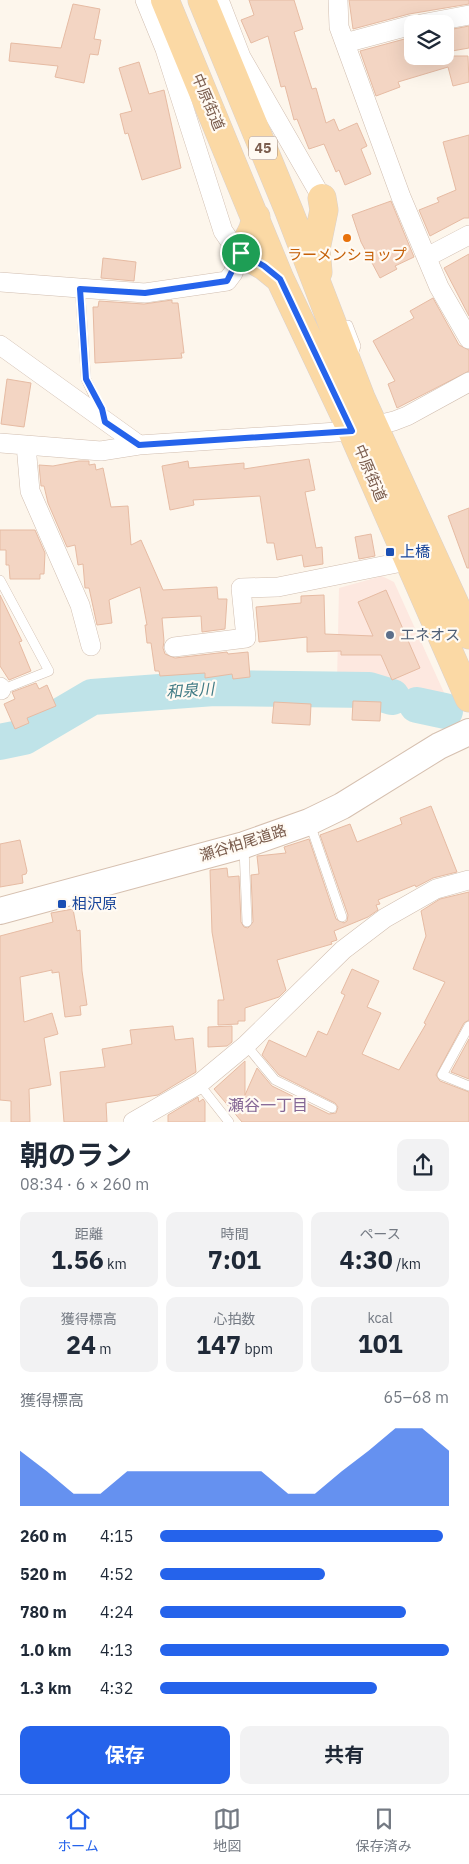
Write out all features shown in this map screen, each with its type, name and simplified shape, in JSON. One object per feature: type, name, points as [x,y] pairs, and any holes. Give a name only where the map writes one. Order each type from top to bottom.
[{"type":"main road","name":"中原街道","points":[[165,0],[280,279],[362,429],[469,635]]},
{"type":"main road","name":"中原街道","points":[[202,0],[328,302],[348,367],[362,429],[407,561],[469,698]]},
{"type":"main road","points":[[289,211],[296,214],[311,214],[318,208],[322,198]]},
{"type":"main road","points":[[322,198],[324,210],[316,249],[328,302]]},
{"type":"main road","points":[[256,217],[253,229],[241,253],[264,266],[280,279]]},
{"type":"main road","name":"瀬谷柏尾道路","points":[[0,911],[244,845],[310,822],[342,806],[439,746],[469,732]]},
{"type":"street","points":[[0,282],[145,293],[227,281],[241,253],[234,247],[223,231],[165,49],[145,0]]},
{"type":"street","points":[[219,0],[241,57],[322,198]]},
{"type":"street","points":[[338,0],[339,27],[401,197],[439,287],[469,339]]},
{"type":"street","points":[[454,17],[469,14]]},
{"type":"street","points":[[345,43],[404,27]]},
{"type":"street","points":[[427,257],[469,236]]},
{"type":"street","points":[[0,345],[139,445]]},
{"type":"street","points":[[0,443],[101,451],[139,445],[362,429],[407,416],[469,382]]},
{"type":"street","points":[[26,446],[30,491],[80,606],[91,646]]},
{"type":"street","points":[[174,648],[246,638],[241,588],[278,587],[407,561]]},
{"type":"street","points":[[133,1122],[199,1084],[246,1045],[343,950],[385,918],[436,889],[469,880]]},
{"type":"lane","points":[[80,289],[86,379],[102,409],[105,422]]},
{"type":"lane","points":[[345,319],[356,346],[348,367]]},
{"type":"lane","points":[[0,580],[49,671],[1,688]]},
{"type":"lane","points":[[310,822],[342,917]]},
{"type":"lane","points":[[244,845],[247,922]]},
{"type":"lane","points":[[469,1026],[442,1075],[469,1086]]},
{"type":"lane","points":[[246,1045],[275,1080],[332,1108]]},
{"type":"lane","points":[[199,1084],[229,1122]]},
{"type":"shaded area","points":[[382,576],[394,582],[455,717],[389,702],[395,690],[367,683],[337,682],[339,588]]},
{"type":"building","points":[[249,0],[294,0],[303,29],[294,32],[312,89],[316,88],[326,123],[334,119],[339,131],[357,123],[367,146],[361,149],[371,174],[345,185],[339,170],[336,172],[324,144],[309,149],[297,119],[294,120],[285,86],[281,87],[268,36],[251,43],[241,20],[254,15]]},
{"type":"building","points":[[349,0],[469,0],[469,4],[404,15],[353,29]]},
{"type":"building","points":[[73,4],[100,9],[94,39],[101,40],[98,55],[90,54],[84,83],[55,77],[58,66],[9,61],[11,43],[61,48]]},
{"type":"building","points":[[469,26],[469,48],[454,51],[454,29]]},
{"type":"building","points":[[404,39],[404,65],[454,65],[454,56],[468,56],[469,82],[453,86],[448,67],[398,82],[400,87],[376,96],[360,51]]},
{"type":"building","points":[[139,62],[149,94],[164,90],[181,168],[142,180],[128,133],[125,134],[120,114],[132,111],[119,68]]},
{"type":"building","points":[[469,135],[469,218],[464,218],[430,236],[419,210],[439,202],[437,198],[456,190],[443,142]]},
{"type":"building","points":[[391,201],[414,257],[395,266],[397,269],[380,278],[361,242],[352,215]]},
{"type":"building","points":[[469,254],[469,316],[444,268]]},
{"type":"building","points":[[103,258],[136,262],[134,281],[101,278]]},
{"type":"building","points":[[433,298],[459,345],[469,350],[469,371],[397,408],[388,384],[395,381],[373,341],[414,318],[410,311]]},
{"type":"building","points":[[172,300],[172,303],[178,303],[184,353],[181,353],[182,358],[95,363],[93,307],[98,307],[99,301],[144,304]]},
{"type":"building","points":[[7,379],[31,383],[24,427],[1,424]]},
{"type":"building","points":[[309,459],[315,490],[305,492],[316,548],[322,547],[323,564],[304,567],[302,555],[277,560],[274,543],[267,543],[260,496],[193,500],[194,505],[170,510],[162,466],[188,461],[189,468],[244,463],[244,469]]},
{"type":"building","points":[[89,461],[89,465],[95,464],[96,470],[103,468],[111,507],[128,506],[131,545],[141,540],[163,590],[217,587],[218,599],[227,599],[225,629],[202,632],[201,616],[162,618],[165,654],[175,658],[227,652],[228,654],[248,652],[250,677],[233,679],[232,674],[205,678],[205,673],[160,676],[159,671],[155,671],[151,643],[147,643],[145,625],[147,625],[140,587],[109,600],[112,623],[97,625],[89,588],[85,588],[83,564],[78,565],[75,545],[67,547],[48,503],[44,486],[41,486],[39,465],[53,466]]},
{"type":"building","points":[[469,508],[469,568],[467,568],[448,516]]},
{"type":"building","points":[[0,530],[35,530],[45,553],[44,574],[40,574],[40,579],[10,579],[9,565],[6,565],[6,550],[0,550]]},
{"type":"building","points":[[371,534],[375,556],[359,559],[355,537]]},
{"type":"building","points":[[386,590],[420,668],[392,680],[381,655],[341,655],[341,651],[307,652],[307,637],[259,642],[256,607],[301,603],[301,596],[324,595],[325,634],[373,636],[358,602]]},
{"type":"building","points":[[0,595],[22,641],[19,642],[31,671],[9,680],[0,666]]},
{"type":"building","points":[[36,683],[39,689],[47,685],[56,706],[27,718],[29,723],[15,729],[4,704],[15,699],[12,692]]},
{"type":"building","points":[[353,701],[381,702],[380,721],[352,720]]},
{"type":"building","points":[[274,702],[311,704],[310,725],[272,723]]},
{"type":"building","points":[[431,806],[457,872],[433,878],[416,887],[415,885],[378,900],[380,904],[376,905],[378,910],[368,917],[334,931],[337,940],[331,942],[332,944],[277,960],[286,990],[279,997],[245,1008],[245,1021],[238,1021],[238,1024],[218,1025],[218,1000],[224,1000],[212,932],[210,870],[227,868],[228,877],[239,876],[241,922],[244,927],[248,928],[253,922],[251,875],[259,874],[257,856],[286,853],[284,847],[309,839],[336,919],[344,923],[347,921],[348,915],[320,835],[350,824],[357,842],[402,824],[400,818]]},
{"type":"building","points":[[20,840],[27,871],[26,874],[22,875],[23,883],[0,887],[0,844]]},
{"type":"building","points":[[469,892],[469,1020],[464,1023],[436,1075],[440,1081],[469,1092],[469,1122],[242,1122],[214,1089],[245,1061],[245,1095],[257,1068],[272,1086],[329,1114],[336,1113],[338,1107],[335,1103],[279,1075],[262,1055],[269,1040],[306,1057],[318,1031],[327,1035],[345,995],[341,993],[352,969],[379,981],[367,1007],[381,1013],[362,1054],[399,1070],[426,1024],[424,1023],[445,982],[413,969],[426,936],[421,911],[440,899]]},
{"type":"building","points":[[73,909],[77,931],[80,930],[82,971],[87,1005],[80,1006],[81,1015],[65,1017],[59,972],[52,973],[52,970],[20,977],[24,1022],[52,1013],[58,1034],[44,1038],[51,1085],[29,1089],[30,1122],[11,1122],[11,1101],[0,1100],[0,936],[53,922],[51,913]]},
{"type":"building","points":[[173,1026],[175,1040],[193,1038],[196,1072],[158,1095],[106,1103],[107,1122],[64,1122],[60,1072],[105,1067],[102,1049],[132,1044],[130,1030]]},
{"type":"building","points":[[232,1026],[232,1042],[227,1046],[208,1047],[208,1027]]},
{"type":"building","points":[[469,1039],[469,1079],[451,1072]]},
{"type":"building","points":[[198,1097],[199,1102],[203,1099],[205,1102],[205,1122],[168,1122],[168,1115]]},
{"type":"waterway","name":"和泉川","points":[[0,742],[24,737],[92,697],[214,688],[369,690],[392,697]]},
{"type":"waterway","name":"和泉川","points":[[417,705],[445,711]]},
{"type":"place","name":"ラーメンショップ","points":[[347,238]]},
{"type":"place","name":"上橋","points":[[390,552]]},
{"type":"place","name":"エネオス","points":[[390,635]]},
{"type":"place","name":"相沢原","points":[[62,904]]},
{"type":"district","name":"瀬谷一丁目","points":[[268,1105]]},
{"type":"route","points":[[241,253],[272,271],[280,279],[352,431],[139,445],[105,422],[102,409],[86,379],[80,289],[145,293],[227,281],[233,273],[241,253]]}]
